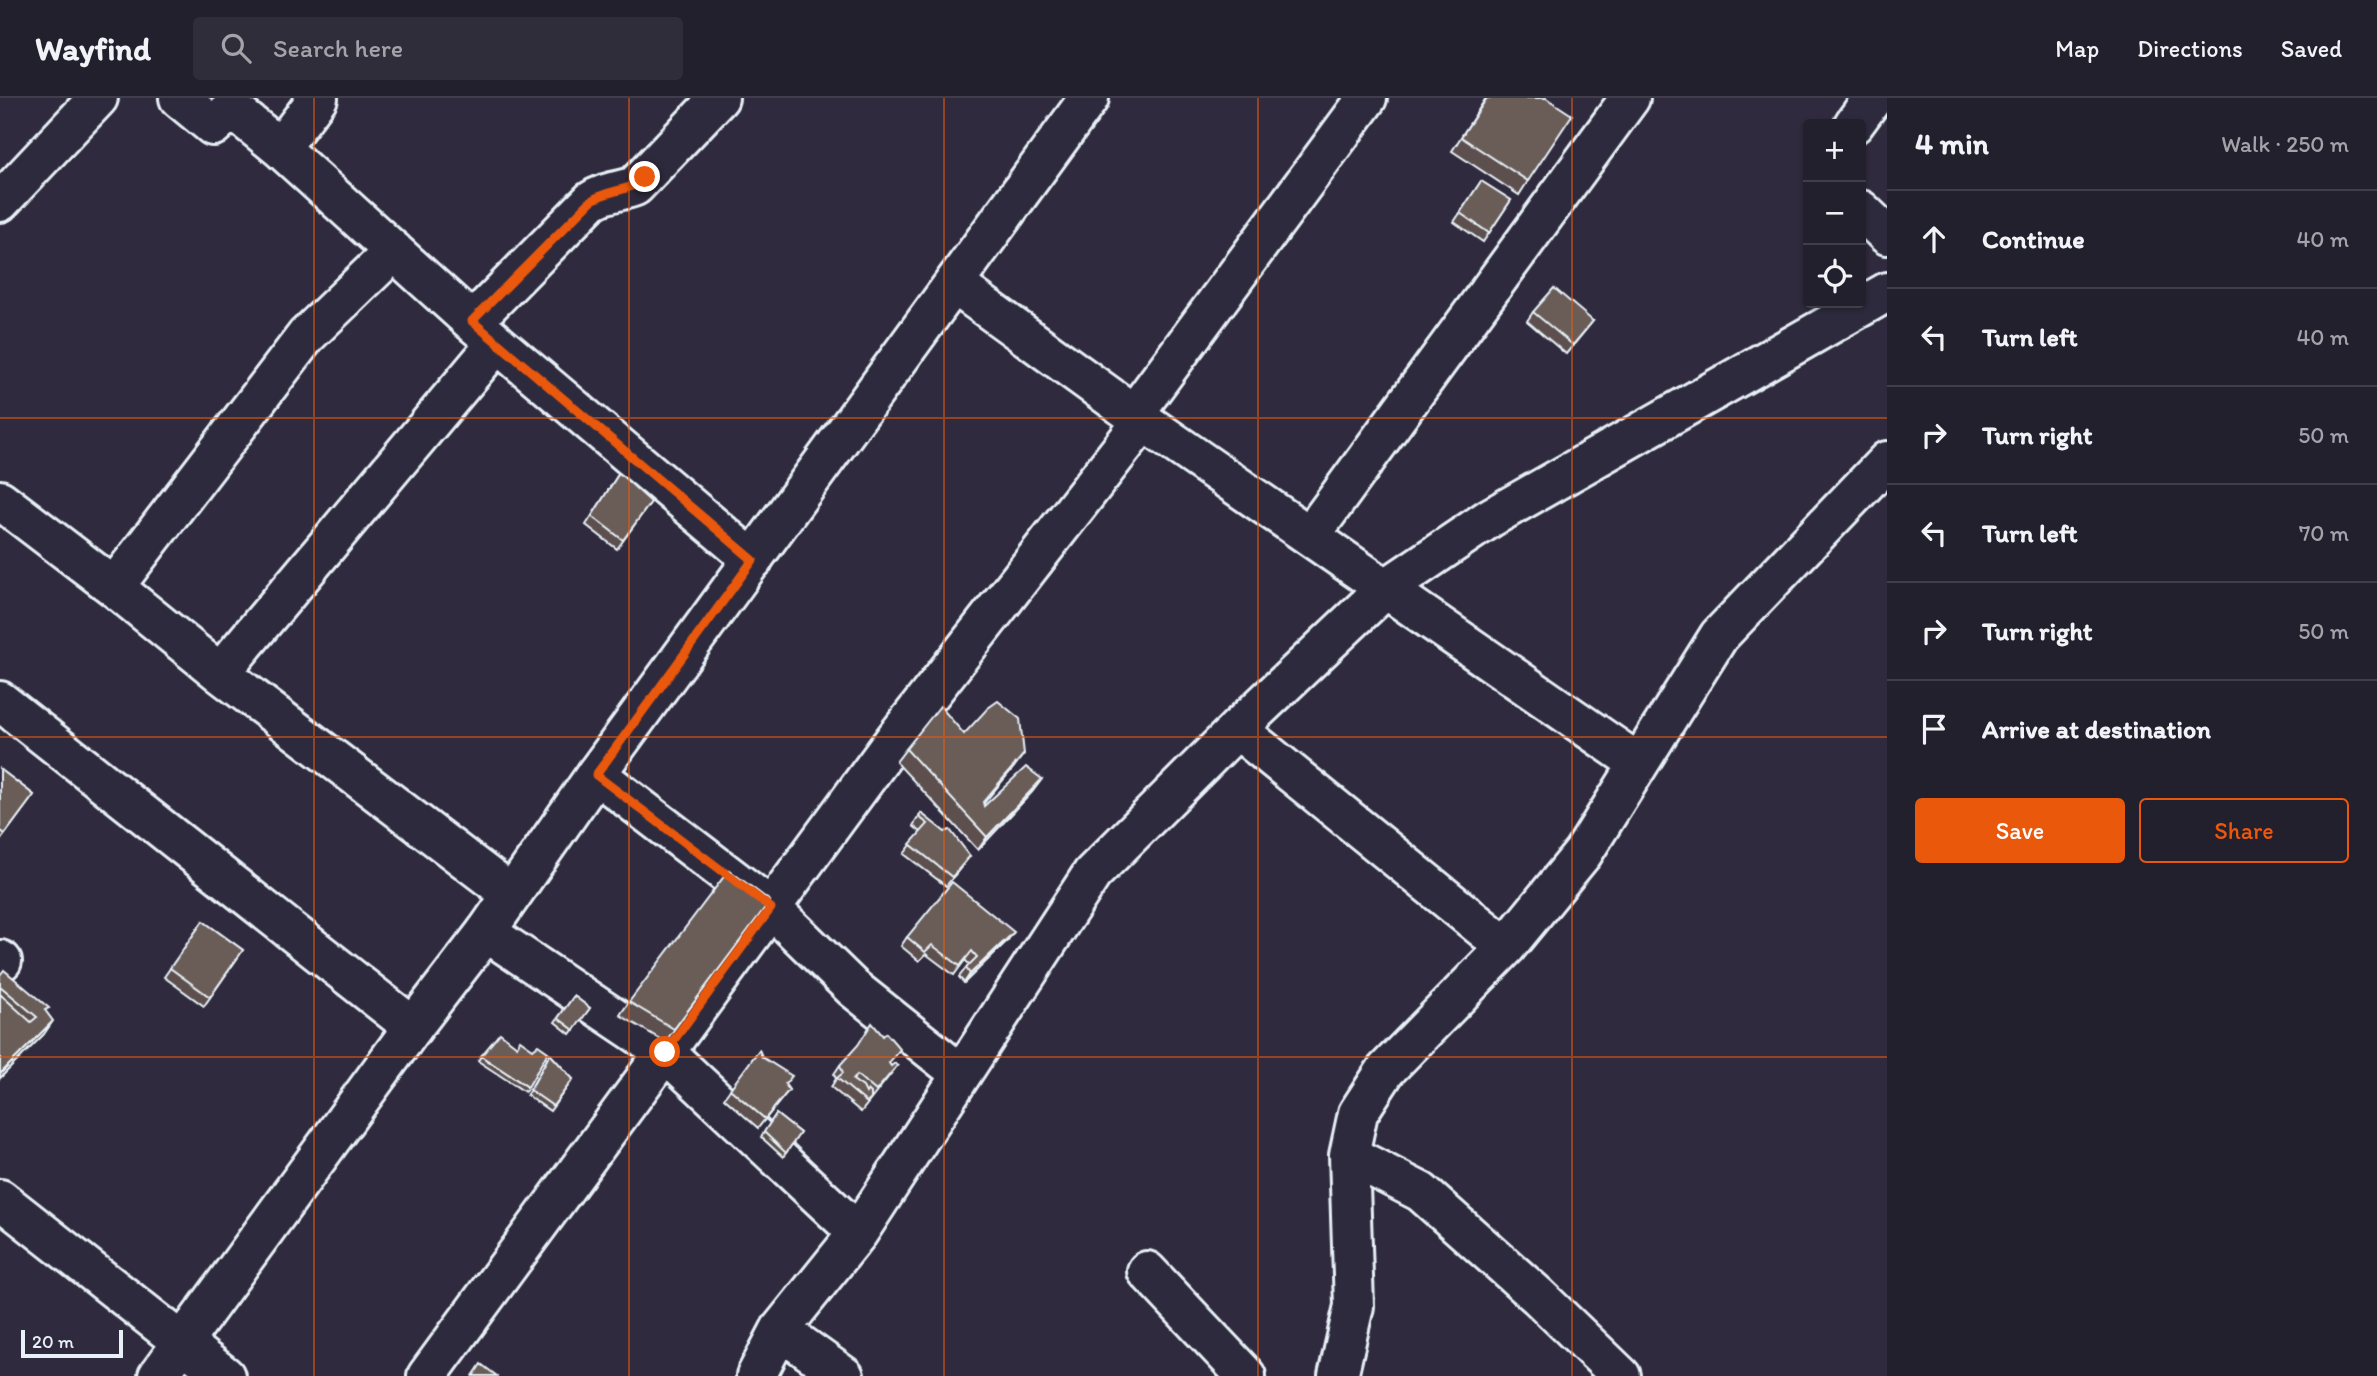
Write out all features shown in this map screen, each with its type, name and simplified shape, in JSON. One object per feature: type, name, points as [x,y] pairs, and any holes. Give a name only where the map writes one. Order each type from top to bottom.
[{"type":"street","points":[[0,202],[98,98]]},
{"type":"street","points":[[179,98],[213,126],[232,109],[280,148],[484,332],[753,560]]},
{"type":"street","points":[[280,148],[318,98]]},
{"type":"street","points":[[220,673],[484,332],[591,201],[603,193],[622,191],[635,186],[719,98]]},
{"type":"street","points":[[158,1376],[413,1027],[486,932],[596,775],[1089,98]]},
{"type":"street","points":[[428,1376],[895,739],[1138,418],[1367,98]]},
{"type":"street","points":[[1310,536],[1630,98]]},
{"type":"street","points":[[1858,119],[1873,98]]},
{"type":"street","points":[[1866,215],[1887,235]]},
{"type":"street","points":[[114,587],[306,336],[394,251]]},
{"type":"street","points":[[954,284],[1138,418],[1638,763]]},
{"type":"street","points":[[756,1376],[780,1330],[858,1233],[1092,874],[1237,729],[1385,589],[1490,518],[1887,292]]},
{"type":"street","points":[[1338,1376],[1354,1306],[1349,1155],[1358,1113],[1386,1070],[1506,947],[1583,853],[1719,636],[1887,461]]},
{"type":"street","points":[[0,500],[220,673],[511,894]]},
{"type":"street","points":[[0,701],[413,1027]]},
{"type":"street","points":[[1237,729],[1506,947]]},
{"type":"street","points":[[596,775],[771,908],[853,988],[961,1074]]},
{"type":"street","points":[[486,932],[665,1052],[858,1233]]},
{"type":"street","points":[[1349,1155],[1422,1192],[1538,1296],[1621,1376]]},
{"type":"street","points":[[0,1199],[225,1376]]},
{"type":"street","points":[[1147,1271],[1246,1376]]},
{"type":"street","points":[[780,1330],[844,1376]]},
{"type":"building","points":[[1487,98],[1546,98],[1572,115],[1528,181],[1461,137]]},
{"type":"building","points":[[1481,181],[1511,200],[1489,233],[1460,213]]},
{"type":"building","points":[[1554,288],[1593,321],[1573,345],[1533,312]]},
{"type":"building","points":[[619,473],[651,502],[623,540],[592,516]]},
{"type":"building","points":[[998,701],[1020,719],[1024,754],[983,802],[984,806],[1026,767],[1042,779],[987,837],[906,749],[940,706],[964,734]]},
{"type":"building","points":[[0,769],[34,795],[5,834],[0,830]]},
{"type":"building","points":[[921,813],[945,832],[950,830],[970,856],[952,877],[910,844],[928,824],[919,817]]},
{"type":"building","points":[[729,870],[770,901],[674,1029],[629,1002]]},
{"type":"building","points":[[952,882],[1014,932],[970,974],[966,968],[977,957],[972,951],[960,966],[932,945],[925,952],[907,937]]},
{"type":"building","points":[[203,921],[243,950],[210,997],[170,968]]},
{"type":"building","points":[[4,970],[49,1008],[45,1010],[53,1021],[0,1074],[0,994],[31,1022],[37,1017],[0,986],[0,975]]},
{"type":"building","points":[[574,996],[590,1008],[574,1030],[558,1018]]},
{"type":"building","points":[[872,1023],[883,1036],[886,1033],[900,1049],[889,1063],[891,1066],[895,1063],[897,1066],[876,1091],[857,1075],[853,1080],[863,1087],[866,1093],[868,1090],[871,1093],[871,1099],[867,1103],[837,1078],[843,1073],[840,1065],[858,1045]]},
{"type":"building","points":[[500,1033],[517,1046],[520,1040],[533,1049],[538,1045],[548,1052],[528,1087],[481,1056]]},
{"type":"building","points":[[759,1050],[762,1057],[792,1076],[785,1084],[789,1090],[765,1119],[730,1089]]},
{"type":"building","points":[[550,1054],[573,1079],[553,1106],[530,1090]]},
{"type":"building","points":[[776,1114],[800,1133],[786,1153],[764,1132]]},
{"type":"building","points":[[481,1364],[497,1376],[473,1376]]},
{"type":"route","points":[[645,177],[635,186],[622,191],[603,193],[591,201],[472,321],[753,560],[596,775],[771,908],[665,1052]]}]
